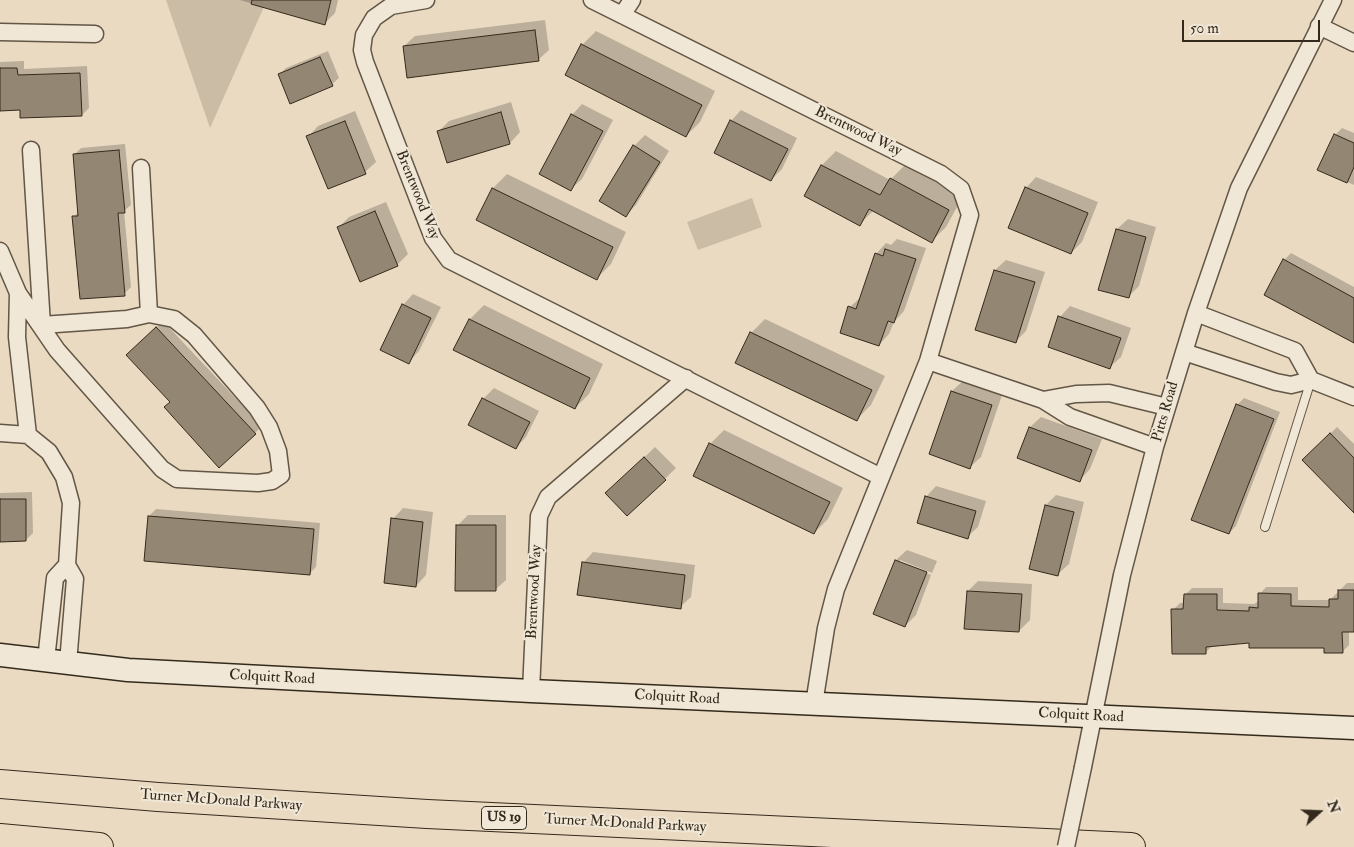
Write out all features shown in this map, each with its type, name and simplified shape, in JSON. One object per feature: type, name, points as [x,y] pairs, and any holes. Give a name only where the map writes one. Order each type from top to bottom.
[{"type":"highway","name":"Turner McDonald Parkway","points":[[0,784],[158,797],[426,814],[1131,847]]},
{"type":"highway","points":[[0,838],[99,847]]},
{"type":"street","name":"Brentwood Way","points":[[426,0],[391,6],[374,18],[364,35],[362,50],[433,238],[449,260],[881,477]]},
{"type":"street","name":"Brentwood Way","points":[[592,0],[941,174],[961,189],[970,215],[928,361],[836,589],[826,628],[814,704]]},
{"type":"street","points":[[622,15],[632,0]]},
{"type":"street","name":"Pitts Road","points":[[1066,847],[1122,575],[1155,447],[1196,313],[1239,188],[1318,26],[1333,0]]},
{"type":"street","points":[[1318,26],[1354,43]]},
{"type":"street","points":[[0,32],[95,34]]},
{"type":"street","points":[[32,150],[42,325]]},
{"type":"street","points":[[141,168],[149,314]]},
{"type":"street","points":[[0,251],[18,293],[58,350],[162,469],[177,479],[258,483],[272,481],[280,475],[278,451],[269,427],[257,408],[194,335],[174,319],[149,314],[127,319],[42,325]]},
{"type":"street","points":[[18,293],[17,337],[28,435]]},
{"type":"street","points":[[1196,313],[1295,351],[1311,380]]},
{"type":"street","points":[[1184,352],[1276,382],[1292,384],[1311,380],[1354,397]]},
{"type":"street","points":[[928,361],[1043,400],[1070,417],[1155,447]]},
{"type":"street","name":"Brentwood Way","points":[[530,691],[539,516],[548,497],[686,378]]},
{"type":"street","points":[[1043,400],[1076,394],[1109,393],[1167,407]]},
{"type":"street","points":[[0,434],[28,435],[48,452],[64,476],[71,502],[67,565],[75,580],[57,662]]},
{"type":"street","points":[[57,662],[55,578],[67,565]]},
{"type":"street","name":"Colquitt Road","points":[[0,655],[128,670],[530,691],[1354,728]]},
{"type":"lane","points":[[1265,527],[1311,380]]},
{"type":"shaded area","points":[[166,0],[267,0],[210,128]]},
{"type":"shaded area","points":[[752,198],[762,227],[698,250],[687,222]]},
{"type":"building","points":[[252,0],[331,0],[325,25],[251,4]]},
{"type":"building","points":[[535,30],[539,61],[407,78],[403,46]]},
{"type":"building","points":[[581,44],[702,105],[686,137],[565,75]]},
{"type":"building","points":[[320,57],[333,86],[290,104],[278,74]]},
{"type":"building","points":[[0,68],[17,68],[18,75],[80,73],[82,116],[20,118],[20,110],[0,111]]},
{"type":"building","points":[[501,112],[510,144],[447,163],[437,131]]},
{"type":"building","points":[[571,114],[603,131],[571,191],[539,174]]},
{"type":"building","points":[[730,120],[788,149],[771,181],[714,153]]},
{"type":"building","points":[[345,121],[366,174],[328,189],[306,136]]},
{"type":"building","points":[[1334,134],[1354,143],[1354,167],[1347,183],[1317,170]]},
{"type":"building","points":[[633,145],[660,162],[626,217],[599,201]]},
{"type":"building","points":[[119,150],[125,213],[118,213],[125,296],[80,299],[72,216],[78,216],[73,154]]},
{"type":"building","points":[[821,165],[880,195],[890,178],[949,210],[932,243],[869,209],[860,226],[804,196]]},
{"type":"building","points":[[1025,187],[1088,213],[1071,254],[1008,228]]},
{"type":"building","points":[[492,188],[613,247],[597,280],[476,220]]},
{"type":"building","points":[[375,211],[398,266],[360,282],[337,227]]},
{"type":"building","points":[[1116,229],[1146,237],[1129,298],[1098,290]]},
{"type":"building","points":[[885,249],[916,259],[894,323],[888,321],[879,346],[840,333],[848,306],[856,309],[875,253],[883,256]]},
{"type":"building","points":[[1283,259],[1354,298],[1354,343],[1264,295]]},
{"type":"building","points":[[994,270],[1035,282],[1016,343],[975,330]]},
{"type":"building","points":[[402,304],[431,318],[409,364],[380,350]]},
{"type":"building","points":[[1058,316],[1121,338],[1110,369],[1048,347]]},
{"type":"building","points":[[469,319],[590,378],[575,409],[453,350]]},
{"type":"building","points":[[156,327],[256,434],[219,468],[164,407],[170,402],[126,355]]},
{"type":"building","points":[[750,332],[872,390],[857,421],[735,363]]},
{"type":"building","points":[[951,391],[992,405],[970,469],[929,454]]},
{"type":"building","points":[[482,398],[530,422],[516,449],[468,425]]},
{"type":"building","points":[[1236,404],[1274,419],[1229,534],[1191,520]]},
{"type":"building","points":[[1029,427],[1092,450],[1080,482],[1017,458]]},
{"type":"building","points":[[1330,433],[1354,458],[1354,513],[1302,460]]},
{"type":"building","points":[[709,443],[830,502],[814,534],[693,476]]},
{"type":"building","points":[[644,457],[666,480],[627,516],[605,493]]},
{"type":"building","points":[[925,496],[976,511],[968,539],[917,523]]},
{"type":"building","points":[[0,499],[26,499],[26,541],[0,542]]},
{"type":"building","points":[[1045,505],[1074,512],[1058,576],[1029,569]]},
{"type":"building","points":[[148,516],[314,529],[310,575],[144,561]]},
{"type":"building","points":[[391,518],[423,522],[416,587],[384,583]]},
{"type":"building","points":[[456,525],[496,525],[496,591],[455,591]]},
{"type":"building","points":[[895,560],[927,572],[905,627],[873,614]]},
{"type":"building","points":[[582,562],[685,575],[681,609],[577,595]]},
{"type":"building","points":[[1338,590],[1354,590],[1354,632],[1342,632],[1343,653],[1324,653],[1324,648],[1249,648],[1249,643],[1206,647],[1206,654],[1172,654],[1171,609],[1183,609],[1184,594],[1217,594],[1217,610],[1249,611],[1249,607],[1258,608],[1258,593],[1291,594],[1291,606],[1329,607],[1329,599],[1338,599]]},
{"type":"building","points":[[967,591],[1022,594],[1019,632],[964,629]]}]
